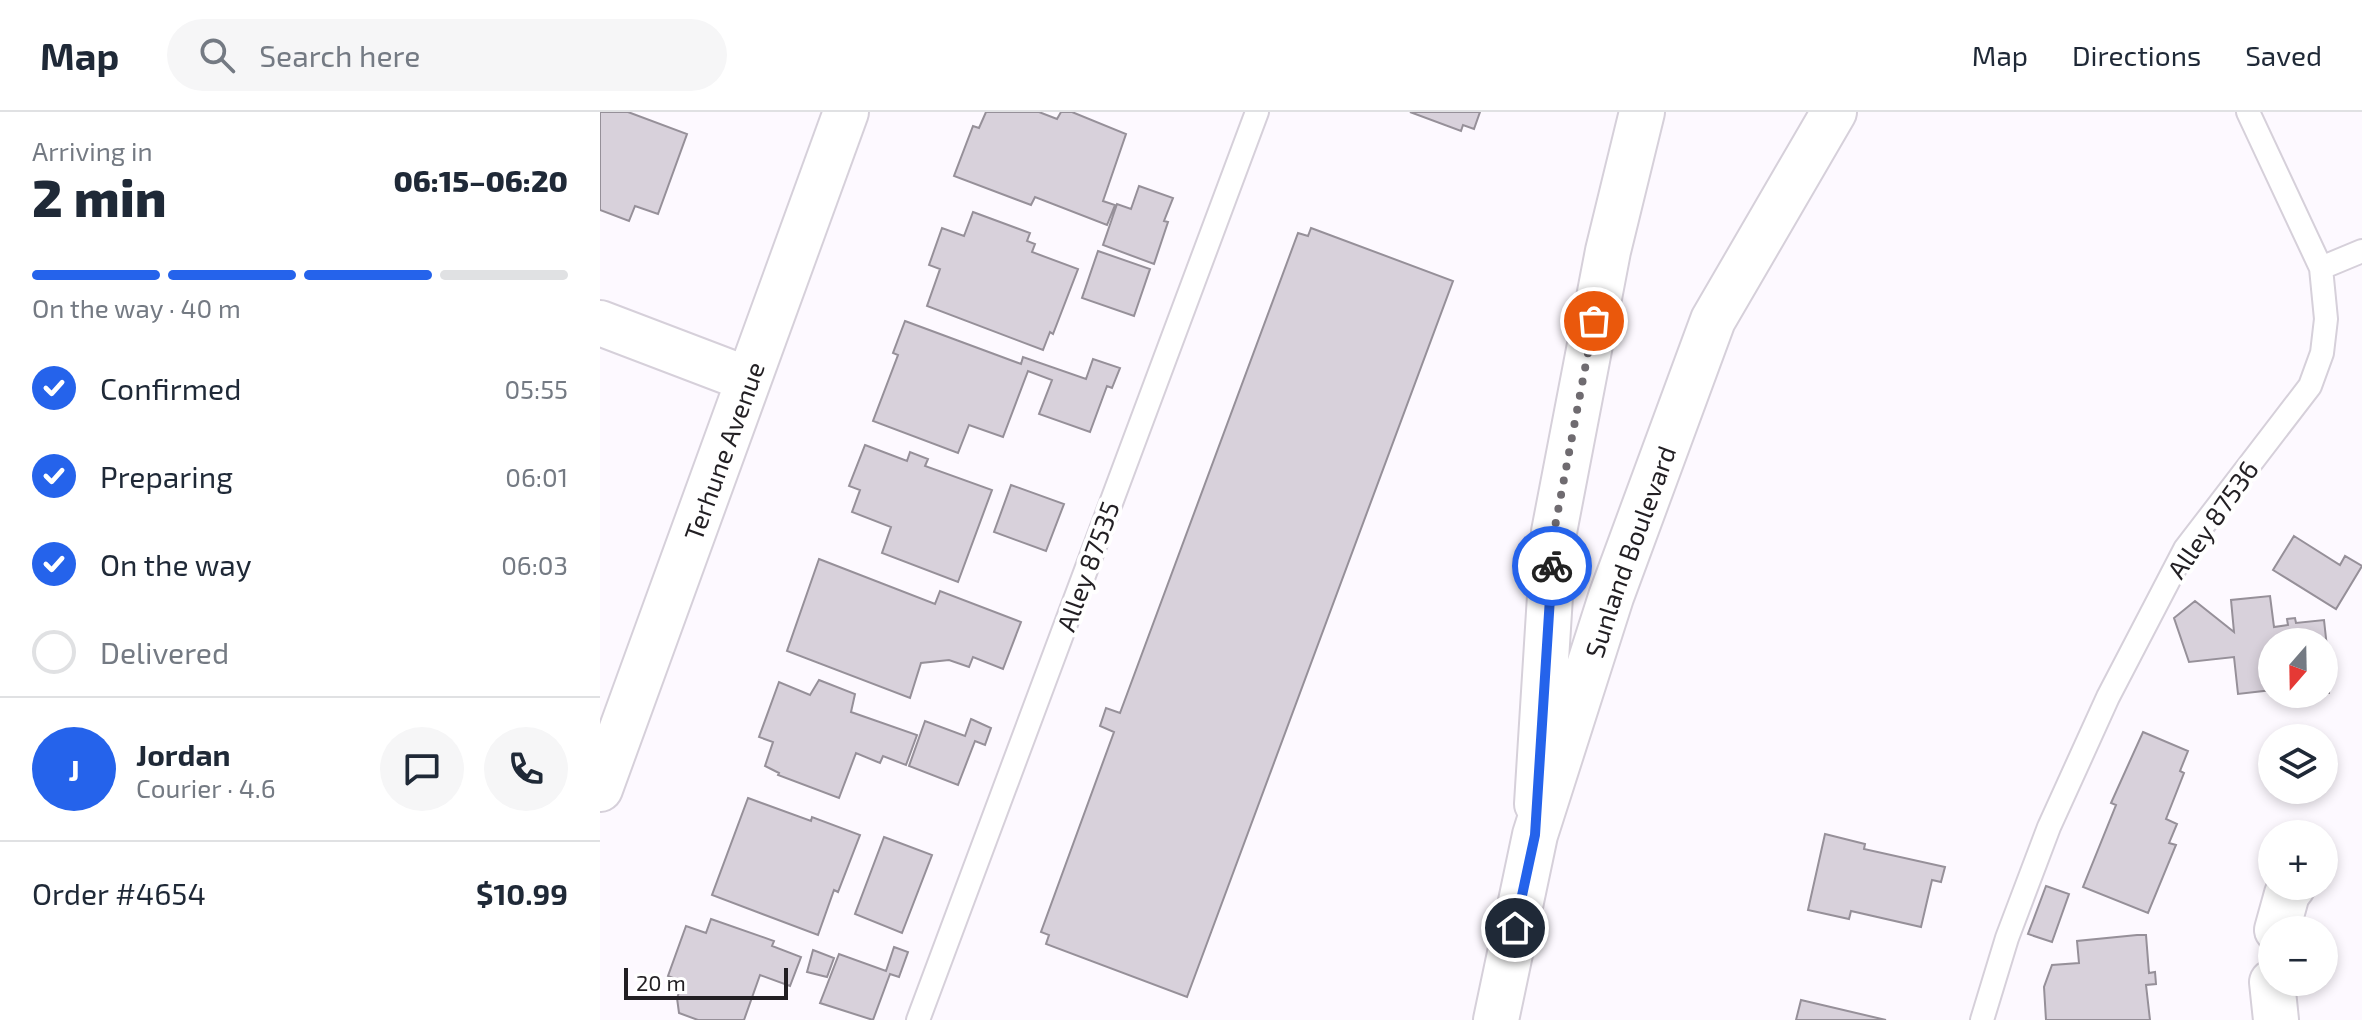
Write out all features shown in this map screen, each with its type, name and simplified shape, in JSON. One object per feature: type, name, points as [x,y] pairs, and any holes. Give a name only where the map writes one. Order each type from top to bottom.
[{"type":"street","name":"Terhune Avenue","points":[[600,789],[846,112]]},
{"type":"street","points":[[1535,835],[1554,532],[1608,251],[1642,112]]},
{"type":"street","name":"Sunland Boulevard","points":[[1496,1020],[1535,835],[1611,597],[1713,320],[1834,112]]},
{"type":"street","points":[[600,323],[747,379]]},
{"type":"street","points":[[2274,996],[2276,1020]]},
{"type":"lane","name":"Alley 87535","points":[[918,1020],[1257,112]]},
{"type":"lane","name":"Alley 87536","points":[[1982,1020],[2007,938],[2049,827],[2108,697],[2185,549],[2310,386],[2322,353],[2326,319],[2321,268],[2248,112]]},
{"type":"lane","points":[[2321,268],[2362,251]]},
{"type":"building","points":[[600,112],[628,112],[687,134],[658,214],[635,206],[629,221],[600,210]]},
{"type":"building","points":[[986,112],[1039,112],[1057,119],[1061,112],[1072,112],[1126,134],[1103,201],[1115,205],[1107,225],[1035,197],[1031,205],[954,176],[973,126],[979,128]]},
{"type":"building","points":[[1410,112],[1480,112],[1474,129],[1463,125],[1461,131]]},
{"type":"building","points":[[1139,186],[1173,198],[1154,264],[1103,245],[1117,204],[1131,209]]},
{"type":"building","points":[[973,212],[1030,233],[1027,241],[1035,244],[1032,252],[1078,269],[1053,334],[1050,332],[1043,350],[927,306],[940,269],[929,265],[942,228],[964,236]]},
{"type":"building","points":[[1311,228],[1453,281],[1187,997],[1046,944],[1049,935],[1041,932],[1114,732],[1100,726],[1106,708],[1120,713],[1298,233],[1308,236]]},
{"type":"building","points":[[1098,251],[1150,269],[1134,316],[1082,298]]},
{"type":"building","points":[[905,321],[1021,364],[1023,357],[1086,379],[1093,359],[1120,368],[1112,388],[1107,386],[1090,432],[1039,414],[1052,380],[1028,371],[1003,437],[969,425],[958,453],[873,421],[898,355],[893,353]]},
{"type":"building","points":[[865,445],[907,461],[910,452],[928,459],[925,466],[992,490],[958,582],[882,553],[891,527],[852,512],[860,490],[849,486]]},
{"type":"building","points":[[1011,485],[1064,504],[1046,551],[994,532]]},
{"type":"building","points":[[2294,536],[2340,565],[2345,556],[2362,566],[2336,609],[2273,570]]},
{"type":"building","points":[[819,559],[935,604],[940,591],[1021,622],[1003,669],[973,657],[969,667],[949,660],[921,663],[910,698],[787,651]]},
{"type":"building","points":[[2270,596],[2274,627],[2288,625],[2287,619],[2295,618],[2296,623],[2324,620],[2325,628],[2258,628],[2258,692],[2238,694],[2234,657],[2189,662],[2174,618],[2195,601],[2234,632],[2231,600]]},
{"type":"building","points":[[819,680],[855,694],[851,712],[917,735],[906,765],[883,756],[880,763],[856,753],[839,798],[778,775],[765,766],[773,742],[759,737],[779,682],[810,695]]},
{"type":"building","points":[[971,719],[991,728],[985,745],[975,741],[958,785],[909,766],[925,721],[965,736]]},
{"type":"building","points":[[2143,732],[2188,751],[2180,771],[2184,773],[2166,819],[2177,824],[2169,843],[2176,845],[2148,913],[2083,887],[2116,805],[2111,803]]},
{"type":"building","points":[[748,798],[860,835],[838,892],[834,890],[818,935],[712,895]]},
{"type":"building","points":[[1825,834],[1865,844],[1864,849],[1945,867],[1941,882],[1932,880],[1921,927],[1851,911],[1849,919],[1808,910]]},
{"type":"building","points":[[884,837],[932,855],[902,933],[855,914]]},
{"type":"building","points":[[2046,886],[2069,894],[2052,942],[2028,934]]},
{"type":"building","points":[[711,919],[774,941],[772,946],[801,957],[790,986],[760,975],[744,1020],[698,1020],[679,1013],[677,998],[683,982],[668,976],[686,926],[706,933]]},
{"type":"building","points":[[2146,935],[2149,973],[2155,972],[2156,984],[2146,985],[2150,1020],[2046,1020],[2044,987],[2052,965],[2079,963],[2077,941]]},
{"type":"building","points":[[894,947],[908,952],[899,977],[890,974],[873,1020],[820,1003],[839,954],[886,971]]},
{"type":"building","points":[[813,950],[834,958],[827,977],[807,972]]},
{"type":"building","points":[[1801,1000],[1886,1020],[1796,1020]]},
{"type":"way so far","points":[[1552,566],[1554,532],[1594,321]]},
{"type":"route","points":[[1515,928],[1535,835],[1552,566]]}]
